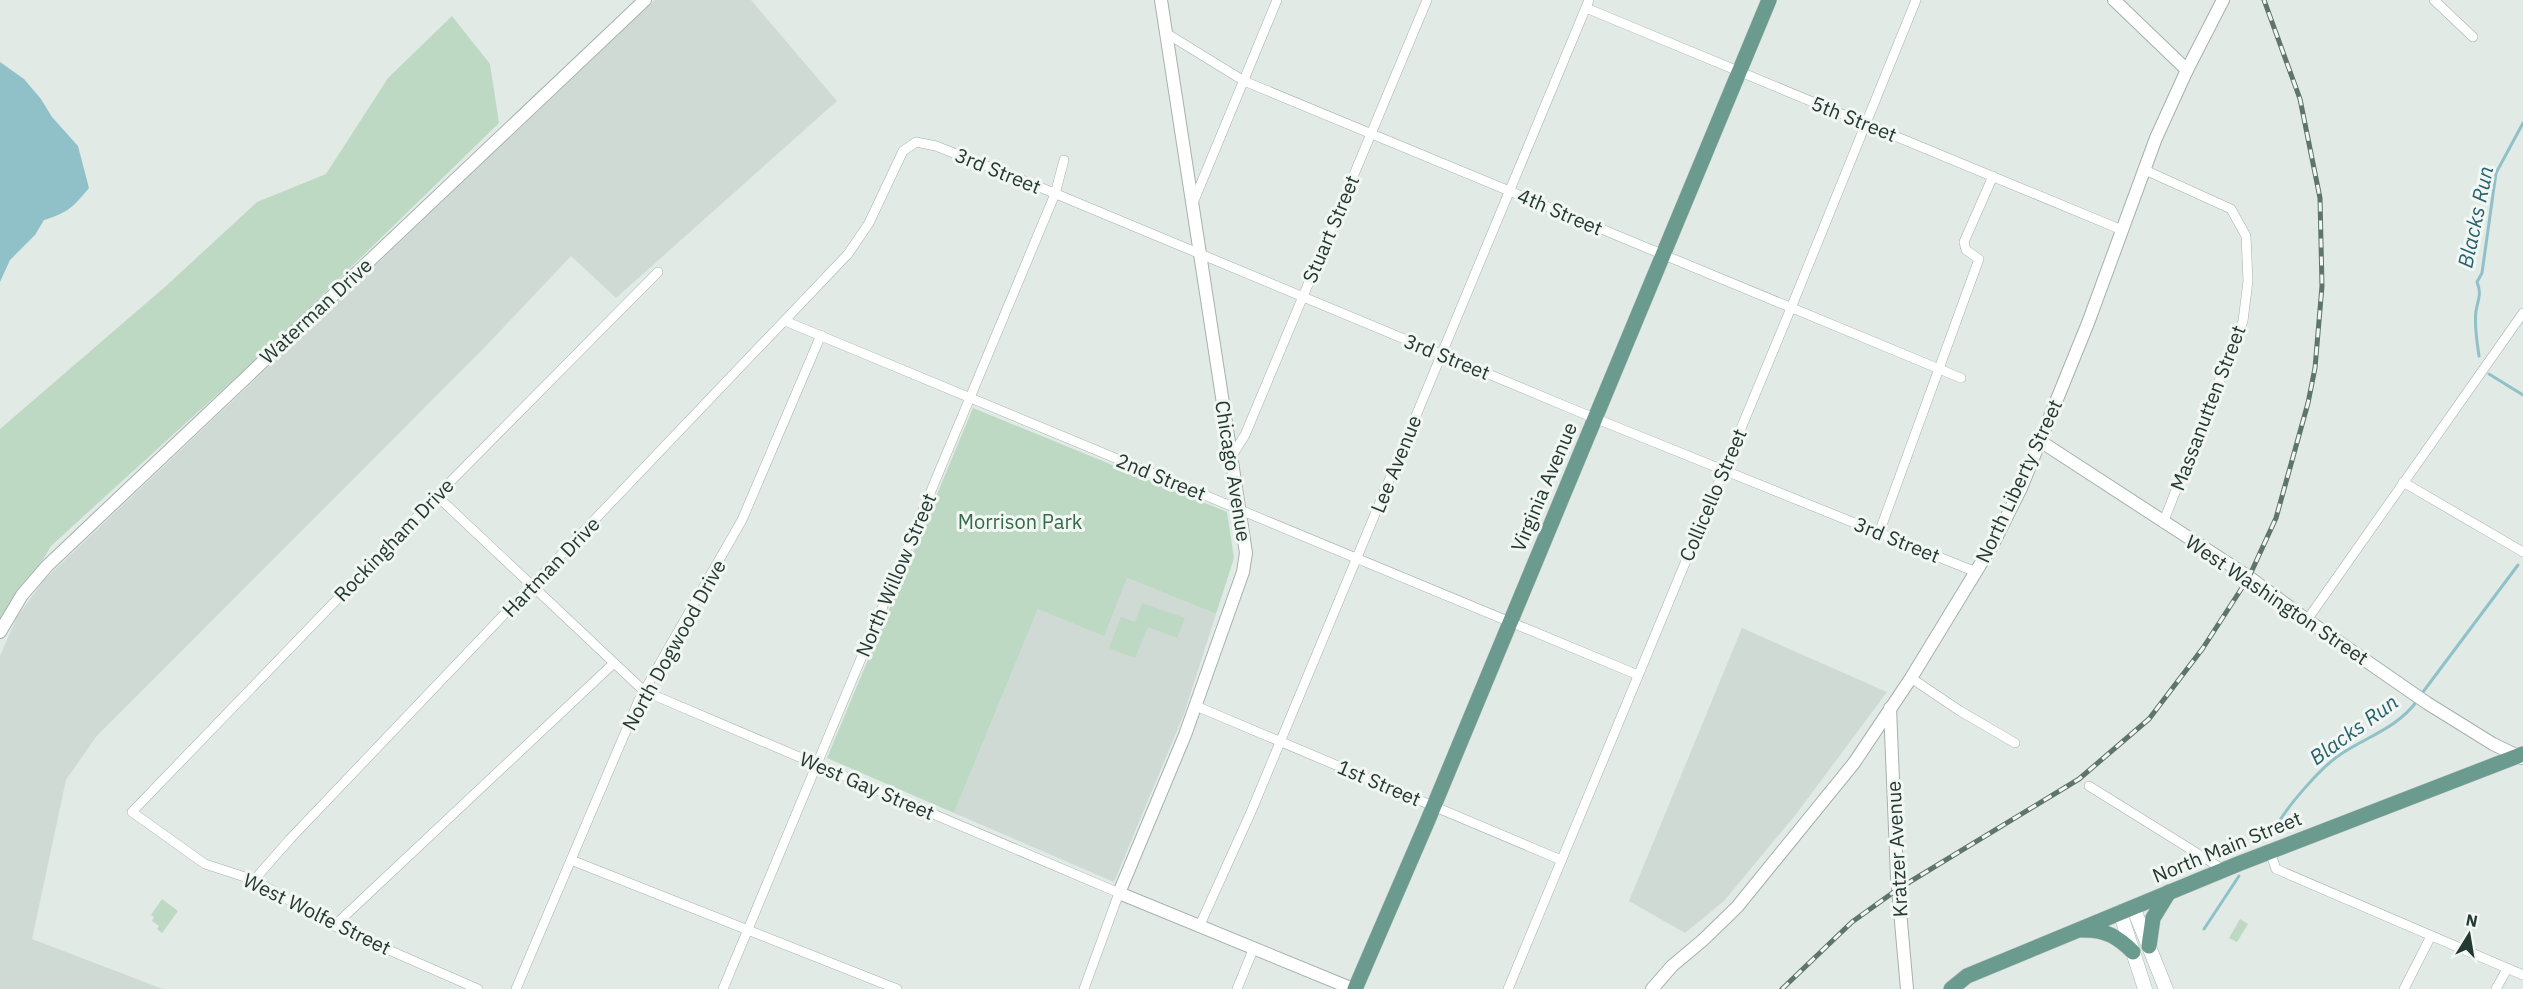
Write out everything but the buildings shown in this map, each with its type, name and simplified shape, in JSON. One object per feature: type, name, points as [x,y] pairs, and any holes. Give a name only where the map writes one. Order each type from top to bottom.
[{"type":"main road","name":"Virginia Avenue","points":[[1354,989],[1434,806],[1769,0]]},
{"type":"main road","name":"North Main Street","points":[[1951,989],[1967,976],[2126,909],[2521,756]]},
{"type":"main road","points":[[2149,946],[2153,918],[2169,892]]},
{"type":"main road","points":[[2126,909],[2149,946],[2166,989]]},
{"type":"main road","points":[[2126,909],[2133,952],[2145,989]]},
{"type":"main road","points":[[2076,930],[2105,932],[2122,941],[2133,952]]},
{"type":"street","name":"Waterman Drive","points":[[0,632],[22,595],[47,566],[645,0]]},
{"type":"street","name":"Chicago Avenue","points":[[1084,989],[1119,893],[1196,706],[1244,566],[1246,542],[1161,0]]},
{"type":"street","points":[[1192,205],[1277,0]]},
{"type":"street","name":"Stuart Street","points":[[1231,457],[1245,435],[1427,0]]},
{"type":"street","name":"Collicello Street","points":[[1508,989],[1867,124],[1916,0]]},
{"type":"street","points":[[2114,0],[2187,70]]},
{"type":"street","name":"North Liberty Street","points":[[1652,989],[1672,966],[1709,934],[1750,893],[1854,763],[1911,678],[1999,533],[2040,441],[2145,170],[2187,70],[2223,0]]},
{"type":"street","points":[[2434,0],[2473,37]]},
{"type":"street","name":"5th Street","points":[[1587,4],[1740,71],[2122,230]]},
{"type":"street","name":"Lee Avenue","points":[[1199,927],[1251,812],[1587,4]]},
{"type":"street","name":"4th Street","points":[[1166,33],[1244,81],[1961,378]]},
{"type":"street","name":"3rd Street","points":[[848,254],[869,224],[903,151],[911,143],[918,142],[936,146],[1723,471],[1976,572]]},
{"type":"street","name":"North Willow Street","points":[[723,989],[1055,194],[1064,160]]},
{"type":"street","name":"Massanutten Street","points":[[2145,170],[2231,209],[2246,236],[2248,281],[2243,321],[2163,523]]},
{"type":"street","points":[[1879,533],[1979,259],[1966,250],[1964,242],[1993,176]]},
{"type":"street","name":"Hartman Drive","points":[[254,880],[290,839],[848,254]]},
{"type":"street","name":"Rockingham Drive","points":[[132,812],[437,496],[658,272]]},
{"type":"street","points":[[2307,620],[2523,314]]},
{"type":"street","name":"2nd Street","points":[[785,321],[1638,675]]},
{"type":"street","name":"North Dogwood Drive","points":[[516,989],[644,691],[745,515],[820,335]]},
{"type":"street","name":"West Washington Street","points":[[2040,441],[2163,523],[2250,577],[2307,620],[2427,703],[2493,744],[2521,756]]},
{"type":"street","points":[[2403,482],[2523,552]]},
{"type":"street","name":"West Gay Street","points":[[437,496],[644,691],[1253,950],[1354,989]]},
{"type":"street","points":[[334,926],[614,663]]},
{"type":"street","points":[[1911,678],[1960,711],[2015,743]]},
{"type":"street","name":"1st Street","points":[[1196,706],[1561,860]]},
{"type":"street","name":"Kratzer Avenue","points":[[1890,708],[1897,877],[1906,989]]},
{"type":"street","points":[[2089,786],[2224,870]]},
{"type":"street","name":"West Wolfe Street","points":[[132,812],[205,864],[254,880],[334,926],[478,989]]},
{"type":"street","points":[[2270,852],[2276,869],[2523,975]]},
{"type":"street","points":[[571,861],[897,989]]},
{"type":"street","points":[[2403,989],[2431,936]]},
{"type":"street","points":[[1237,989],[1253,950]]},
{"type":"street","points":[[2496,989],[2507,969]]},
{"type":"shaded area","points":[[655,0],[751,0],[837,101],[616,298],[571,256],[485,347],[96,737],[66,780],[32,939],[163,989],[0,989],[0,656],[17,617],[44,580]]},
{"type":"shaded area","points":[[1127,578],[1216,614],[1184,714],[1114,882],[954,813],[1038,609]]},
{"type":"shaded area","points":[[1742,628],[1887,692],[1797,813],[1724,901],[1685,933],[1629,901]]},
{"type":"green space","points":[[452,16],[490,64],[499,123],[268,348],[51,546],[0,633],[0,429],[166,286],[257,202],[326,174],[388,78]]},
{"type":"green space","name":"Morrison Park","points":[[973,408],[1227,512],[1234,558],[1216,614],[1127,578],[1104,636],[1038,609],[954,813],[827,758]]},
{"type":"green space","points":[[1142,603],[1185,618],[1177,638],[1148,627],[1135,658],[1109,648],[1121,617],[1135,622]]},
{"type":"green space","points":[[162,899],[178,911],[162,933],[157,929],[159,926],[152,921],[154,917],[151,915]]},
{"type":"green space","points":[[2240,919],[2248,924],[2237,942],[2229,938]]},
{"type":"water","points":[[0,62],[24,79],[41,99],[52,117],[78,146],[89,188],[70,208],[44,220],[35,235],[10,260],[0,282]]},
{"type":"waterway","name":"Blacks Run","points":[[2479,356],[2475,322],[2479,293],[2477,282],[2482,273],[2496,173],[2523,123]]},
{"type":"waterway","name":"Blacks Run","points":[[2489,374],[2523,395]]},
{"type":"waterway","name":"Blacks Run","points":[[2420,696],[2518,565]]},
{"type":"waterway","name":"Blacks Run","points":[[2273,834],[2293,802],[2323,769],[2341,754],[2391,725],[2417,701]]},
{"type":"waterway","name":"Blacks Run","points":[[2204,929],[2239,876]]},
{"type":"railway","points":[[1782,989],[1852,922],[1898,889],[2079,779],[2149,719],[2203,648],[2249,577],[2276,518],[2308,403],[2315,368],[2322,286],[2320,198],[2300,99],[2264,0]]}]
